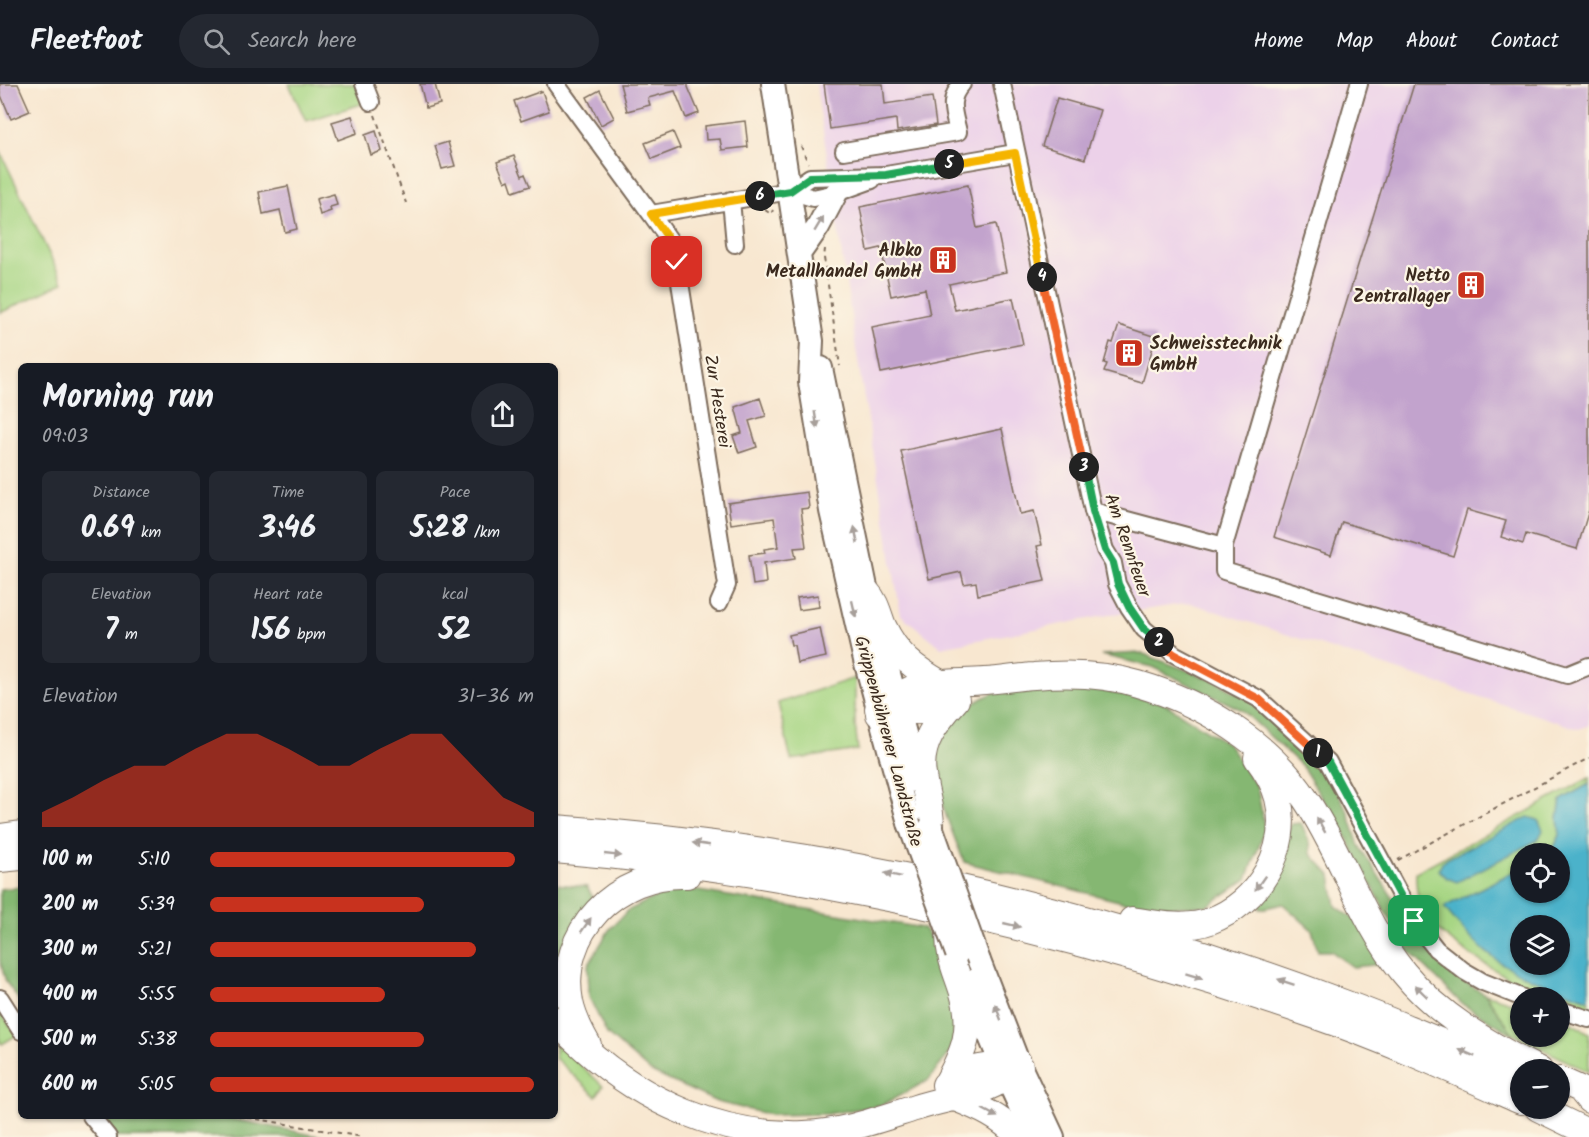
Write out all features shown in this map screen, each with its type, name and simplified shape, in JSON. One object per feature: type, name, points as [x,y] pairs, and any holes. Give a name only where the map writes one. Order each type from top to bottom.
[{"type":"highway","points":[[867,592],[874,600],[879,617],[895,649],[917,670],[949,692]]},
{"type":"highway","points":[[888,709],[932,709],[949,692],[992,681],[1060,674],[1136,683],[1172,696],[1224,723],[1258,746],[1282,768],[1306,799],[1367,918],[1385,949],[1406,975],[1436,1005],[1471,1031],[1520,1059]]},
{"type":"highway","points":[[920,825],[931,809],[922,773],[923,758],[931,732],[949,692]]},
{"type":"highway","points":[[1063,913],[1089,908],[1128,919],[1185,926],[1209,921],[1234,909],[1256,891],[1271,868],[1278,842],[1281,818],[1278,798],[1269,774],[1255,755],[1224,723]]},
{"type":"highway","points":[[558,828],[611,832],[834,863],[1063,913],[1182,948],[1344,1003],[1510,1072]]},
{"type":"highway","points":[[0,837],[18,834]]},
{"type":"highway","points":[[558,850],[617,855],[859,891],[1015,925],[1149,962],[1318,1017],[1451,1069],[1510,1096]]},
{"type":"highway","points":[[0,859],[18,857]]},
{"type":"highway","points":[[595,1058],[575,1021],[570,1003],[569,966],[574,944],[595,913],[614,896],[636,883],[679,874],[773,886],[790,880]]},
{"type":"highway","points":[[951,1091],[968,1034],[964,996],[952,947]]},
{"type":"highway","points":[[558,1023],[595,1058],[623,1080],[661,1102],[705,1120],[757,1132],[804,1134],[876,1121],[916,1107],[951,1091],[979,1068],[1012,1067]]},
{"type":"highway","points":[[1570,1084],[1580,1089],[1589,1100]]},
{"type":"highway","points":[[951,1091],[1004,1122],[1035,1131]]},
{"type":"highway","points":[[1570,1098],[1589,1107]]},
{"type":"highway","points":[[1560,1119],[1589,1133]]},
{"type":"main road","name":"Grüppenbührener Landstraße","points":[[773,84],[812,341],[825,378],[888,709]]},
{"type":"main road","points":[[799,254],[836,193]]},
{"type":"main road","name":"Grüppenbührener Landstraße","points":[[812,341],[810,382],[831,511],[888,709],[952,947],[1012,1067]]},
{"type":"main road","name":"Grüppenbührener Landstraße","points":[[920,825],[979,961],[1012,1067],[1035,1131]]},
{"type":"street","points":[[364,84],[371,102]]},
{"type":"street","name":"Zur Hesterei","points":[[556,84],[651,214],[689,256],[677,262],[727,585],[719,603]]},
{"type":"street","points":[[844,151],[958,132],[952,106],[954,91],[962,84]]},
{"type":"street","name":"Am Rennfeuer","points":[[1002,84],[1093,511],[1105,550],[1113,563],[1118,584],[1129,607],[1144,629],[1174,654],[1259,699],[1328,762],[1414,921],[1436,949],[1464,971],[1483,982],[1510,993]]},
{"type":"street","points":[[1359,84],[1224,546],[1224,571],[1567,675],[1589,666]]},
{"type":"street","points":[[790,191],[810,177],[886,175],[1015,153]]},
{"type":"street","points":[[651,214],[790,191],[813,198],[836,193],[886,175]]},
{"type":"street","points":[[730,200],[735,244]]},
{"type":"street","points":[[1093,511],[1224,546]]},
{"type":"street","points":[[0,998],[18,1026]]},
{"type":"street","points":[[1570,1013],[1589,1019]]},
{"type":"street","points":[[93,1119],[108,1137]]},
{"type":"path","points":[[371,102],[406,203]]},
{"type":"path","points":[[801,144],[808,162]]},
{"type":"path","points":[[822,219],[829,227],[824,258],[842,376]]},
{"type":"path","points":[[1385,867],[1589,758]]},
{"type":"path","points":[[257,1119],[363,1137]]},
{"type":"shaded area","points":[[816,84],[1589,84],[1589,725],[1579,729],[1190,603],[1109,615],[941,647],[901,615],[859,368]]},
{"type":"green space","points":[[289,84],[356,84],[365,103],[306,121]]},
{"type":"green space","points":[[0,151],[63,283],[0,313]]},
{"type":"green space","points":[[1141,653],[1215,681],[1263,707],[1324,766],[1348,812],[1359,846],[1421,941],[1450,973],[1485,994],[1510,1033],[1462,1004],[1404,946],[1344,833],[1302,766],[1242,710],[1153,667],[1101,655]]},
{"type":"green space","points":[[855,678],[855,724],[858,750],[791,760],[778,703]]},
{"type":"green space","points":[[1082,686],[1164,703],[1228,744],[1257,787],[1265,830],[1247,879],[1207,906],[1146,908],[964,862],[942,805],[938,785],[936,766],[938,748],[946,730],[965,710],[998,691]]},
{"type":"green space","points":[[1589,778],[1589,784],[1561,800],[1558,818],[1560,835],[1556,843],[1510,843],[1510,874],[1445,907],[1510,961],[1510,975],[1527,975],[1555,987],[1526,987],[1471,955],[1438,931],[1426,916],[1418,897],[1416,872]]},
{"type":"green space","points":[[1301,823],[1310,843],[1311,854],[1331,875],[1336,906],[1361,924],[1383,964],[1353,967],[1331,951],[1318,951],[1312,930],[1283,904],[1260,909],[1259,902],[1291,824]]},
{"type":"green space","points":[[558,884],[587,887],[598,906],[563,991],[558,992]]},
{"type":"green space","points":[[18,887],[18,999],[6,982],[0,961],[0,889]]},
{"type":"green space","points":[[686,889],[923,928],[936,943],[956,1014],[952,1049],[929,1080],[882,1105],[827,1114],[771,1115],[717,1102],[651,1072],[607,1034],[589,997],[588,965],[609,930],[627,911],[661,894]]},
{"type":"green space","points":[[1570,992],[1589,999],[1589,1010],[1570,1004]]},
{"type":"green space","points":[[1485,994],[1510,1002],[1510,1029]]},
{"type":"green space","points":[[0,1012],[17,1035],[2,1044],[0,1042]]},
{"type":"green space","points":[[1570,1023],[1589,1033],[1589,1072],[1570,1063],[1570,1059],[1563,1059],[1538,1047],[1570,1047]]},
{"type":"green space","points":[[558,1044],[603,1086],[596,1096],[558,1061]]},
{"type":"green space","points":[[99,1119],[231,1119],[324,1137],[114,1137]]},
{"type":"water","points":[[1589,784],[1589,999],[1570,992],[1570,987],[1554,987],[1524,975],[1570,975],[1570,915],[1510,915],[1510,968],[1488,954],[1461,928],[1444,907],[1510,874],[1510,903],[1570,903],[1570,843],[1556,843],[1560,835],[1558,818],[1561,800]]},
{"type":"water","points":[[1528,817],[1538,820],[1543,830],[1538,840],[1532,843],[1510,843],[1510,855],[1457,882],[1447,878],[1439,870],[1447,859]]},
{"type":"building","points":[[0,84],[18,84],[30,111],[11,119],[0,93]]},
{"type":"building","points":[[420,84],[435,84],[440,104],[426,108]]},
{"type":"building","points":[[620,84],[688,84],[699,113],[686,118],[675,91],[648,98],[650,105],[627,111]]},
{"type":"building","points":[[824,84],[883,84],[885,104],[932,97],[936,125],[897,131],[896,119],[830,129]]},
{"type":"building","name":"Netto Zentrallager","points":[[1414,84],[1589,84],[1589,510],[1577,549],[1526,534],[1523,544],[1501,537],[1506,521],[1467,510],[1453,556],[1342,522],[1331,555],[1274,537]]},
{"type":"building","points":[[600,90],[614,118],[601,125],[587,97]]},
{"type":"building","points":[[542,91],[549,111],[521,121],[514,101]]},
{"type":"building","points":[[1057,98],[1100,110],[1085,159],[1042,146]]},
{"type":"building","points":[[352,116],[357,133],[338,140],[332,122]]},
{"type":"building","points":[[745,121],[748,147],[722,150],[720,139],[706,140],[705,126]]},
{"type":"building","points":[[376,131],[382,151],[371,155],[365,135]]},
{"type":"building","points":[[673,132],[680,148],[652,159],[645,143]]},
{"type":"building","points":[[448,142],[455,166],[442,169],[435,146]]},
{"type":"building","points":[[514,156],[522,176],[525,174],[530,186],[513,192],[509,180],[505,182],[497,162]]},
{"type":"building","points":[[968,185],[977,228],[996,224],[1006,272],[949,284],[955,310],[1013,298],[1023,344],[881,373],[872,327],[930,315],[925,289],[891,296],[881,248],[868,251],[860,207]]},
{"type":"building","points":[[288,186],[297,229],[285,232],[280,210],[263,214],[259,192]]},
{"type":"building","points":[[334,194],[337,205],[330,207],[331,211],[320,215],[316,199]]},
{"type":"building","name":"Schweisstechnik GmbH","points":[[1119,325],[1156,337],[1142,383],[1104,372],[1110,342],[1113,343]]},
{"type":"building","points":[[760,398],[766,416],[749,421],[757,447],[739,453],[733,436],[742,433],[735,407]]},
{"type":"building","points":[[1002,429],[1020,514],[1034,511],[1042,545],[1037,546],[1045,581],[978,595],[976,582],[964,584],[961,572],[929,579],[901,451]]},
{"type":"building","points":[[807,492],[809,508],[801,509],[806,547],[794,548],[796,558],[764,563],[766,583],[753,585],[749,555],[765,553],[764,549],[778,547],[774,518],[731,524],[728,503]]},
{"type":"building","points":[[818,595],[819,607],[799,610],[797,598]]},
{"type":"building","points":[[820,628],[826,657],[797,663],[794,645],[791,645],[789,635]]},
{"type":"place","name":"Albko Metallhandel GmbH","points":[[943,260]]},
{"type":"place","name":"Netto Zentrallager","points":[[1471,285]]},
{"type":"place","name":"Schweisstechnik GmbH","points":[[1129,353]]},
{"type":"route","points":[[677,262],[681,256],[651,214],[704,203],[790,191],[810,177],[886,175],[1015,153],[1093,511],[1105,550],[1113,563],[1118,584],[1129,607],[1144,629],[1174,654],[1259,699],[1328,762],[1414,921]]}]
